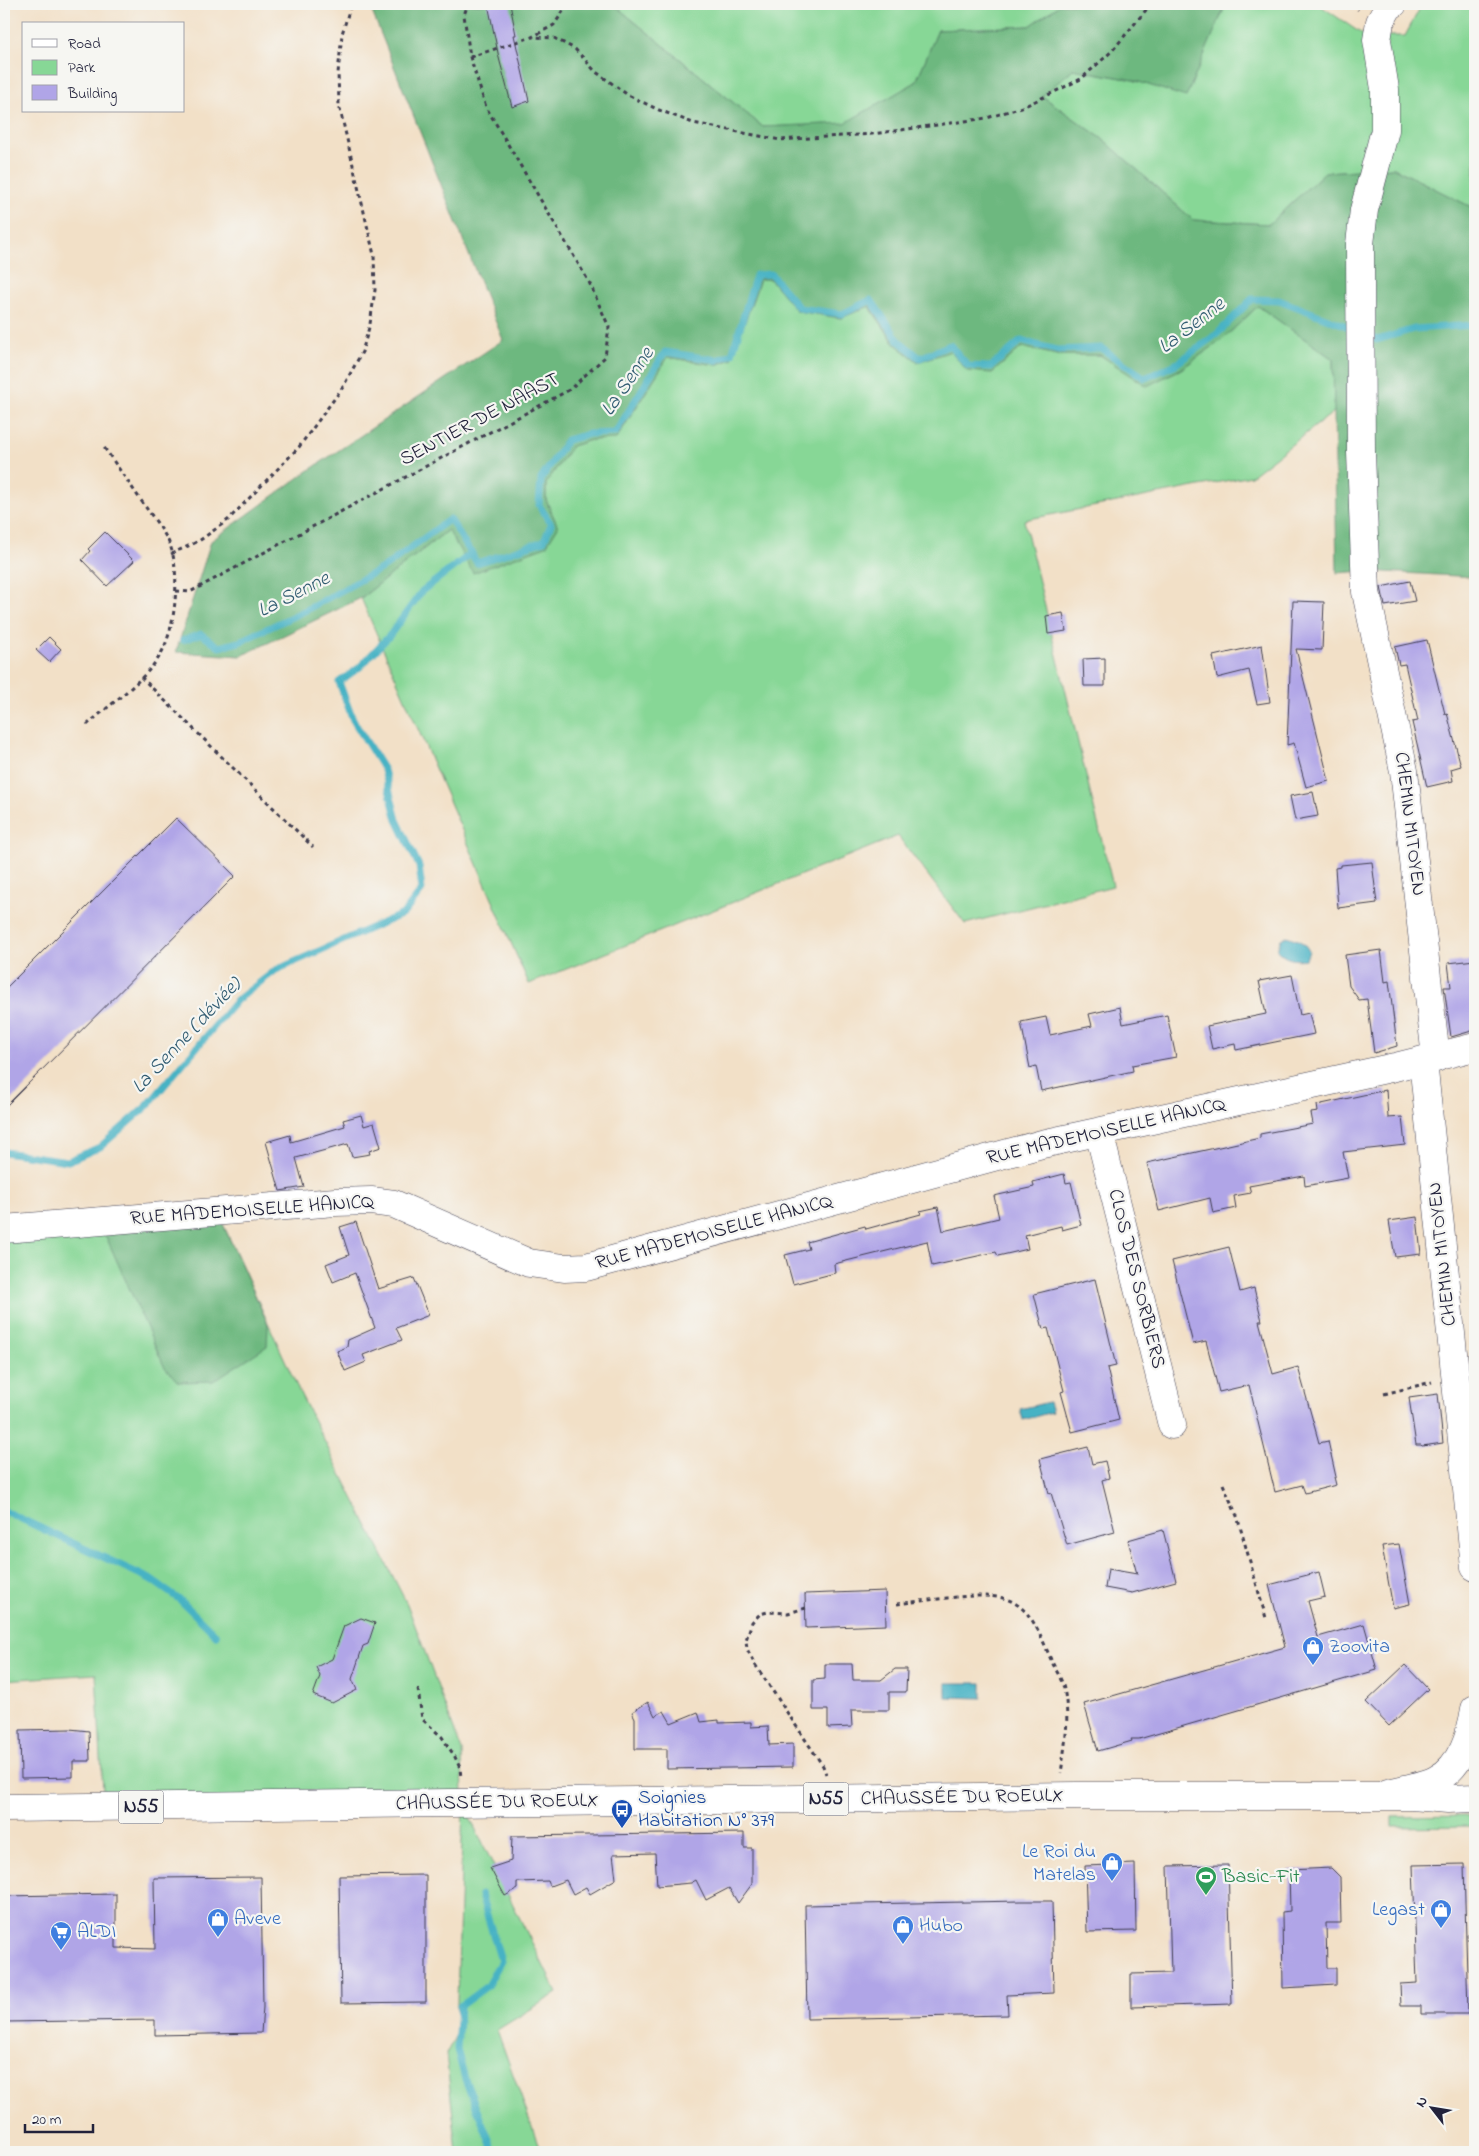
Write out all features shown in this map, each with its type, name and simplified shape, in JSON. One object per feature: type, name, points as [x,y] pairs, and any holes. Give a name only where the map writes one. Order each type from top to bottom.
[{"type":"street","name":"CHEMIN MITOYEN","points":[[1393,4],[1389,6],[1380,22],[1377,40],[1385,89],[1385,130],[1364,210],[1360,244],[1361,452],[1366,592],[1404,771],[1456,1376],[1475,1567]]},
{"type":"street","name":"RUE MADEMOISELLE HANICQ","points":[[4,1229],[336,1202],[384,1202],[426,1216],[521,1261],[545,1267],[586,1267],[1032,1147],[1475,1048]]},
{"type":"street","name":"CLOS DES SORBIERS","points":[[1099,1132],[1172,1425]]},
{"type":"street","points":[[1374,1797],[1436,1780],[1449,1771],[1461,1754],[1468,1738],[1475,1709]]},
{"type":"street","name":"N55","points":[[1410,1796],[1475,1783]]},
{"type":"street","points":[[1410,1796],[1475,1792]]},
{"type":"street","name":"CHAUSSÉE DU ROEULX","points":[[4,1808],[1058,1797],[1410,1796]]},
{"type":"street","name":"N55","points":[[1410,1796],[1448,1799],[1475,1798]]},
{"type":"path","points":[[171,554],[199,541],[228,520],[299,447],[343,387],[362,352],[370,324],[375,290],[374,255],[339,105],[338,74],[342,34],[351,4]]},
{"type":"path","name":"SENTIER DE NAAST","points":[[176,591],[190,592],[569,390],[605,357],[609,327],[589,282],[486,107],[470,57],[464,15],[468,4]]},
{"type":"path","points":[[470,57],[532,38],[554,25],[568,4]]},
{"type":"path","points":[[532,38],[554,38],[575,49],[596,72],[628,95],[659,110],[693,123],[780,140],[872,134],[987,118],[1025,106],[1081,79],[1112,51],[1151,4]]},
{"type":"path","points":[[87,725],[141,677],[158,659],[170,633],[176,591],[170,545],[154,518],[103,446]]},
{"type":"path","points":[[141,677],[313,847]]},
{"type":"path","points":[[1384,1394],[1456,1376]]},
{"type":"path","points":[[1223,1484],[1237,1516],[1266,1618]]},
{"type":"path","points":[[897,1604],[984,1595],[1016,1603],[1035,1622],[1064,1689],[1066,1739],[1058,1797]]},
{"type":"path","points":[[806,1608],[788,1613],[768,1612],[760,1614],[752,1622],[746,1640],[747,1650],[823,1766],[828,1779],[829,1799]]},
{"type":"path","points":[[418,1689],[422,1719],[442,1737],[460,1768],[463,1804]]},
{"type":"green space","points":[[369,4],[613,4],[763,127],[845,123],[916,82],[938,30],[1030,26],[1061,4],[1226,4],[1186,97],[1133,80],[1073,69],[1042,96],[1104,140],[1193,220],[1269,224],[1325,172],[1394,168],[1475,209],[1475,577],[1366,571],[1337,573],[1333,359],[1258,306],[1222,340],[1181,369],[1147,386],[1100,355],[1057,355],[1022,347],[992,373],[967,371],[951,351],[918,362],[895,344],[870,306],[841,318],[797,311],[770,279],[760,279],[732,359],[716,365],[668,357],[616,439],[591,440],[572,446],[546,483],[546,500],[558,527],[546,546],[473,573],[448,530],[361,598],[241,656],[176,652],[211,541],[308,471],[503,340]]},
{"type":"green space","points":[[613,4],[1061,4],[1030,26],[938,30],[916,82],[845,124],[763,127]]},
{"type":"green space","points":[[1226,4],[1318,4],[1365,36],[1405,36],[1421,6],[1427,4],[1475,4],[1475,209],[1394,168],[1325,172],[1269,224],[1193,220],[1104,140],[1042,96],[1073,69],[1133,80],[1186,96]]},
{"type":"green space","points":[[760,279],[770,279],[797,311],[841,318],[869,306],[895,344],[951,351],[992,373],[1022,347],[1057,355],[1100,355],[1148,385],[1181,369],[1222,340],[1258,306],[1333,359],[1335,411],[1251,476],[1024,520],[1113,886],[965,924],[898,836],[529,984],[361,598],[448,530],[558,527],[546,500],[546,483],[572,446],[591,440],[617,438],[668,357],[716,365],[732,359]]},
{"type":"green space","points":[[218,1213],[300,1393],[407,1604],[462,1751],[463,1804],[104,1807],[96,1674],[4,1680],[4,1229]]},
{"type":"green space","points":[[218,1213],[268,1324],[267,1346],[213,1381],[178,1382],[164,1366],[99,1221]]},
{"type":"green space","points":[[463,1804],[557,1993],[497,2030],[541,2152],[457,2152],[446,2054],[456,2035]]},
{"type":"green space","points":[[1475,1816],[1475,1826],[1392,1827],[1392,1817]]},
{"type":"water","points":[[1287,936],[1305,945],[1309,951],[1306,959],[1290,959],[1277,950],[1281,939]]},
{"type":"water","points":[[1049,1402],[1052,1412],[1023,1420],[1020,1409]]},
{"type":"water","points":[[946,1683],[982,1683],[982,1698],[946,1697]]},
{"type":"building","points":[[488,4],[510,4],[516,35],[514,35],[529,101],[512,107],[499,58]]},
{"type":"building","points":[[105,532],[134,561],[107,586],[82,560],[90,551],[88,549]]},
{"type":"building","points":[[1410,581],[1415,601],[1385,606],[1381,587]]},
{"type":"building","points":[[1293,601],[1324,602],[1322,650],[1296,649],[1329,781],[1306,787],[1294,743],[1287,745]]},
{"type":"building","points":[[1063,613],[1066,631],[1048,634],[1046,616]]},
{"type":"building","points":[[49,637],[61,649],[49,662],[36,650]]},
{"type":"building","points":[[1427,640],[1445,714],[1447,713],[1461,766],[1451,769],[1453,781],[1427,787],[1412,722],[1418,721],[1405,664],[1399,665],[1395,647]]},
{"type":"building","points":[[1262,645],[1270,702],[1257,704],[1249,670],[1217,678],[1213,656]]},
{"type":"building","points":[[1105,658],[1105,686],[1084,686],[1083,659]]},
{"type":"building","points":[[1313,792],[1318,816],[1295,820],[1290,796]]},
{"type":"building","points":[[176,818],[235,876],[4,1108],[4,990]]},
{"type":"building","points":[[1372,862],[1377,903],[1338,908],[1335,868],[1341,867],[1341,865]]},
{"type":"building","points":[[1381,950],[1385,982],[1389,981],[1397,1046],[1374,1053],[1367,999],[1359,1000],[1349,986],[1345,955]]},
{"type":"building","points":[[1475,960],[1475,1030],[1451,1037],[1444,987],[1451,987],[1448,963]]},
{"type":"building","points":[[1292,975],[1300,1015],[1309,1013],[1314,1034],[1236,1050],[1235,1044],[1212,1049],[1207,1026],[1266,1014],[1259,981]]},
{"type":"building","points":[[1120,1007],[1123,1024],[1167,1015],[1176,1057],[1132,1065],[1133,1071],[1041,1091],[1036,1066],[1030,1068],[1021,1022],[1046,1017],[1050,1035],[1092,1026],[1089,1014]]},
{"type":"building","points":[[1386,1090],[1388,1118],[1402,1117],[1405,1145],[1343,1152],[1348,1178],[1305,1186],[1304,1176],[1249,1186],[1251,1193],[1234,1196],[1236,1208],[1213,1213],[1210,1198],[1159,1211],[1147,1163],[1260,1138],[1260,1134],[1313,1124],[1311,1113],[1318,1112],[1317,1105]]},
{"type":"building","points":[[361,1115],[364,1126],[374,1123],[381,1147],[369,1151],[370,1154],[352,1157],[348,1144],[296,1158],[304,1187],[280,1191],[266,1142],[290,1135],[291,1142],[345,1126],[343,1120]]},
{"type":"building","points":[[1064,1174],[1066,1183],[1071,1182],[1081,1225],[1062,1230],[1061,1226],[1025,1235],[1028,1249],[998,1256],[996,1252],[932,1266],[927,1241],[834,1264],[835,1273],[793,1284],[785,1255],[809,1249],[807,1242],[865,1226],[866,1229],[921,1214],[920,1211],[938,1207],[943,1231],[999,1218],[994,1196],[1034,1187],[1033,1182]]},
{"type":"building","points":[[1417,1217],[1421,1254],[1395,1257],[1389,1221]]},
{"type":"building","points":[[356,1222],[378,1289],[414,1278],[429,1315],[396,1328],[402,1340],[363,1355],[366,1362],[345,1371],[337,1351],[347,1347],[348,1340],[375,1328],[355,1273],[333,1282],[326,1264],[349,1255],[340,1227]]},
{"type":"building","points":[[1229,1247],[1240,1292],[1254,1288],[1262,1321],[1259,1321],[1273,1374],[1298,1367],[1319,1443],[1328,1441],[1336,1485],[1305,1493],[1302,1485],[1275,1492],[1249,1385],[1219,1392],[1206,1341],[1193,1344],[1172,1261]]},
{"type":"building","points":[[1095,1279],[1116,1366],[1107,1368],[1119,1420],[1072,1432],[1061,1392],[1064,1391],[1048,1328],[1043,1329],[1034,1294]]},
{"type":"building","points":[[1438,1394],[1443,1443],[1416,1445],[1409,1398]]},
{"type":"building","points":[[1088,1447],[1092,1464],[1105,1461],[1109,1478],[1102,1480],[1115,1532],[1067,1545],[1051,1493],[1049,1494],[1040,1459]]},
{"type":"building","points":[[1163,1530],[1176,1581],[1132,1593],[1105,1588],[1108,1569],[1137,1574],[1128,1540]]},
{"type":"building","points":[[1399,1544],[1410,1604],[1393,1608],[1382,1546]]},
{"type":"building","points":[[1319,1572],[1325,1597],[1308,1601],[1318,1637],[1364,1624],[1377,1670],[1139,1739],[1131,1739],[1132,1741],[1098,1751],[1084,1704],[1285,1647],[1269,1585]]},
{"type":"building","points":[[885,1591],[886,1625],[806,1628],[805,1594]]},
{"type":"building","points":[[361,1618],[375,1623],[368,1644],[363,1646],[352,1679],[357,1690],[332,1703],[313,1695],[320,1676],[316,1667],[332,1659],[344,1626]]},
{"type":"building","points":[[825,1664],[852,1664],[853,1680],[881,1680],[895,1669],[907,1669],[906,1692],[889,1692],[889,1710],[851,1710],[852,1727],[828,1728],[828,1710],[813,1710],[813,1680],[825,1679]]},
{"type":"building","points":[[1405,1665],[1428,1689],[1389,1726],[1366,1702]]},
{"type":"building","points":[[648,1702],[655,1716],[664,1711],[671,1723],[698,1712],[701,1722],[719,1720],[719,1723],[751,1722],[751,1727],[768,1726],[769,1745],[793,1744],[793,1767],[667,1769],[667,1749],[635,1749],[635,1718],[632,1712]]},
{"type":"building","points":[[70,1729],[89,1731],[90,1761],[73,1761],[73,1777],[21,1778],[20,1730]]},
{"type":"building","points":[[744,1833],[744,1848],[752,1848],[752,1884],[738,1903],[729,1888],[706,1900],[696,1880],[691,1883],[657,1886],[655,1853],[613,1854],[616,1879],[590,1894],[586,1887],[573,1894],[566,1880],[550,1886],[548,1881],[517,1882],[517,1889],[505,1896],[490,1868],[511,1861],[512,1836]]},
{"type":"building","points":[[1135,1864],[1136,1931],[1087,1932],[1085,1866]]},
{"type":"building","points":[[1464,1864],[1468,2014],[1421,2014],[1421,2006],[1401,2006],[1400,1984],[1417,1983],[1413,1865]]},
{"type":"building","points":[[1228,1865],[1232,2004],[1131,2007],[1131,1974],[1171,1973],[1168,1866]]},
{"type":"building","points":[[1331,1868],[1340,1877],[1341,1923],[1326,1923],[1327,1968],[1336,1968],[1336,1985],[1283,1988],[1282,1912],[1290,1911],[1289,1870]]},
{"type":"building","points":[[426,1875],[426,2002],[341,2003],[339,1876]]},
{"type":"building","points":[[261,1877],[263,2007],[261,2033],[155,2035],[155,2020],[4,2022],[4,1896],[116,1894],[116,1948],[155,1949],[154,1878]]},
{"type":"building","points":[[1052,1901],[1054,1993],[1007,1995],[1008,2015],[807,2019],[805,1905]]},
{"type":"waterway","name":"La Senne","points":[[183,640],[201,634],[219,647],[239,642],[306,610],[386,566],[450,519],[477,563],[544,541],[551,524],[539,505],[541,479],[567,440],[589,434],[615,433],[665,352],[717,360],[732,354],[756,275],[771,274],[799,308],[842,314],[871,300],[899,341],[920,358],[950,345],[968,366],[991,367],[1021,341],[1056,350],[1101,348],[1145,378],[1176,364],[1217,334],[1252,299],[1279,300],[1354,329]]},
{"type":"waterway","name":"La Senne","points":[[1366,335],[1377,340],[1414,329],[1475,325]]},
{"type":"waterway","name":"La Senne (déviée)","points":[[4,1152],[68,1161],[100,1147],[147,1106],[237,1000],[276,970],[403,914],[422,890],[419,866],[397,820],[384,770],[353,720],[339,682],[360,667],[390,635],[422,591],[472,553]]},
{"type":"waterway","points":[[4,1511],[150,1579],[180,1600],[216,1635]]},
{"type":"waterway","points":[[481,1895],[501,1961],[487,1986],[460,2006],[457,2049],[465,2079],[494,2152]]},
{"type":"place","name":"Zoovita","points":[[1313,1666]]},
{"type":"place","name":"Soignies Habitation N° 379","points":[[622,1829]]},
{"type":"place","name":"Le Roi du Matelas","points":[[1112,1882]]},
{"type":"place","name":"Basic-Fit","points":[[1206,1896]]},
{"type":"place","name":"Legast","points":[[1441,1929]]},
{"type":"place","name":"Aveve","points":[[218,1938]]},
{"type":"place","name":"Hubo","points":[[903,1945]]},
{"type":"place","name":"ALDI","points":[[61,1951]]}]
